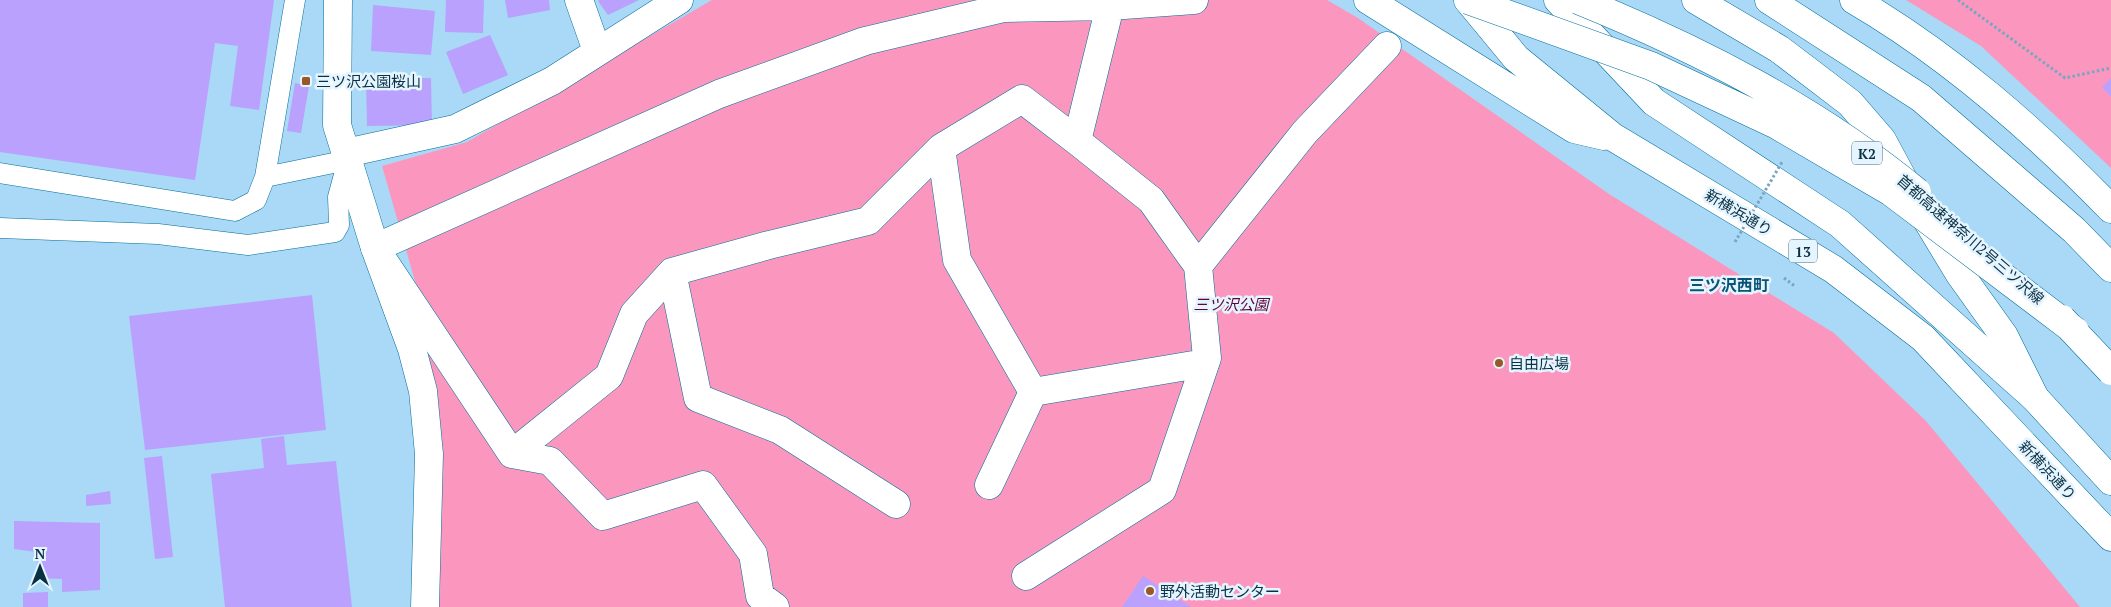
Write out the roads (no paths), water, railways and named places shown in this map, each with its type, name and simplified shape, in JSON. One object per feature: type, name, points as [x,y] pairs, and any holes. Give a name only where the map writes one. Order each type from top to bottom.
[{"type":"main road","points":[[338,0],[337,125],[375,248],[412,349],[423,391],[429,454],[425,607]]},
{"type":"main road","points":[[579,0],[597,52]]},
{"type":"main road","points":[[347,157],[455,128],[552,81],[679,0]]},
{"type":"main road","points":[[375,248],[719,94],[865,41],[1004,8],[1194,0]]},
{"type":"main road","points":[[1368,0],[1574,128],[1620,141]]},
{"type":"main road","points":[[1468,0],[1651,66],[1775,124],[1891,192],[2075,331]]},
{"type":"main road","name":"新横浜通り","points":[[1468,0],[1516,58],[1620,141],[1834,269],[1923,338],[2111,537]]},
{"type":"main road","points":[[1558,0],[1654,102],[1840,224],[2035,398],[2111,481]]},
{"type":"main road","name":"首都高速神奈川2号三ツ沢線","points":[[1578,0],[1637,24],[1728,68],[1805,112],[1882,163],[1965,231],[2075,331],[2111,370]]},
{"type":"main road","points":[[1696,0],[1786,55],[1850,103],[1882,140],[1910,192],[1954,265],[2004,336],[2035,398]]},
{"type":"main road","points":[[1769,0],[1921,98],[2074,230],[2111,268]]},
{"type":"main road","points":[[1854,0],[1929,49],[1985,93],[2062,159],[2111,209]]},
{"type":"main road","points":[[1077,141],[1110,3]]},
{"type":"main road","points":[[1198,266],[1305,132],[1387,46]]},
{"type":"main road","points":[[512,454],[609,376],[634,314],[672,272],[769,245],[868,221],[941,148],[1022,99],[1151,200],[1198,266],[1206,358],[1162,490],[1026,576]]},
{"type":"main road","points":[[941,148],[957,260],[1033,392]]},
{"type":"main road","points":[[375,248],[512,454],[550,461],[603,516],[703,485],[753,554],[760,596],[775,607]]},
{"type":"main road","points":[[672,272],[698,398],[780,430],[896,504]]},
{"type":"main road","points":[[1033,392],[1205,362]]},
{"type":"main road","points":[[988,485],[1033,392]]},
{"type":"lane","points":[[0,174],[235,210],[256,200],[265,177],[295,0]]},
{"type":"lane","points":[[0,228],[158,234],[248,245],[336,232],[339,225],[338,197],[347,157],[265,177]]},
{"type":"place","name":"三ツ沢公園桜山","points":[[306,81]]},
{"type":"place","name":"自由広場","points":[[1499,363]]},
{"type":"place","name":"野外活動センター","points":[[1150,591]]},
{"type":"district","name":"三ツ沢西町","points":[[1729,285]]},
{"type":"park label","name":"三ツ沢公園","points":[[1231,304]]}]
